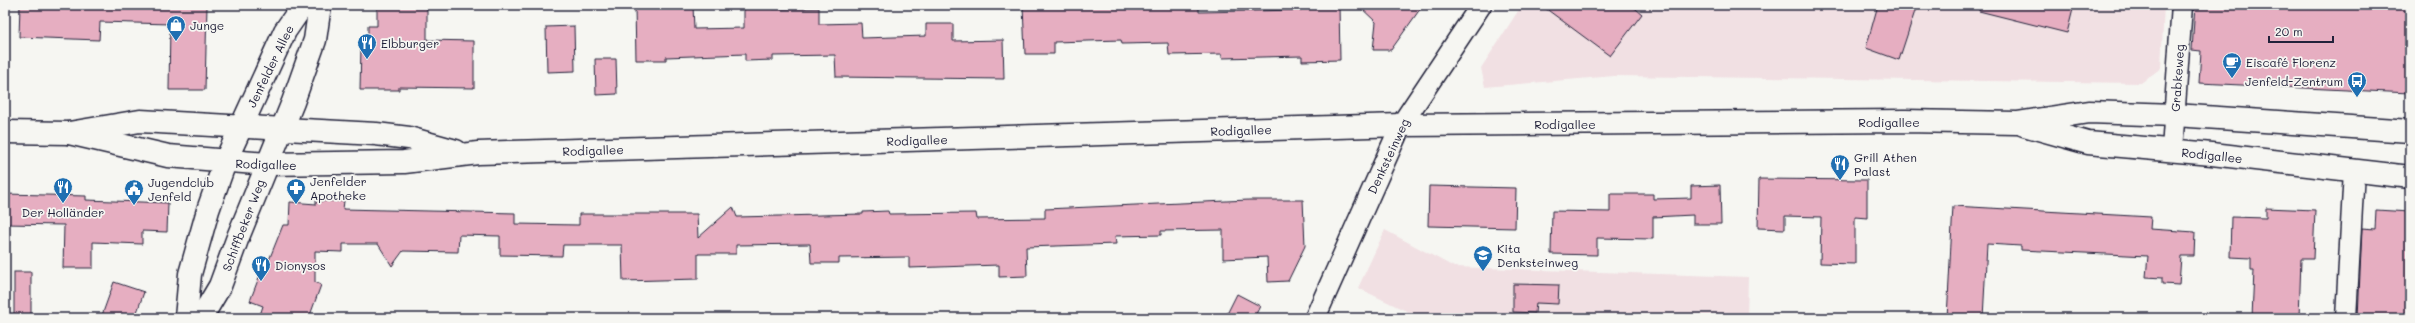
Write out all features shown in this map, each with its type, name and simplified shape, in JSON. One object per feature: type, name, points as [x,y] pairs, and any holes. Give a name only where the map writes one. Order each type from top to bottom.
[{"type":"main road","name":"Jenfelder Allee","points":[[240,128],[285,31],[302,5]]},
{"type":"main road","points":[[282,130],[315,40],[320,5]]},
{"type":"main road","name":"Rodigallee","points":[[69,133],[168,156],[225,162],[267,164],[397,163],[465,154],[1401,125],[1905,121],[2017,123],[2089,112],[2175,115],[2410,131]]},
{"type":"main road","name":"Rodigallee","points":[[5,132],[69,133],[140,121],[240,128],[376,134],[409,138],[465,154]]},
{"type":"main road","name":"Rodigallee","points":[[2017,123],[2088,143],[2172,150],[2410,177]]},
{"type":"main road","points":[[186,318],[190,274],[208,210],[225,162],[240,128]]},
{"type":"main road","name":"Schiffbeker Weg","points":[[201,318],[220,286],[267,164],[282,130]]},
{"type":"street","name":"Denksteinweg","points":[[1315,318],[1401,125],[1481,5]]},
{"type":"street","name":"Grabkeweg","points":[[2172,150],[2182,5]]},
{"type":"street","points":[[2346,318],[2354,170]]},
{"type":"shaded area","points":[[1522,5],[2164,5],[2161,68],[2141,83],[1614,76],[1485,87],[1481,68]]},
{"type":"shaded area","name":"Kita Denksteinweg","points":[[1385,230],[1454,267],[1748,277],[1747,318],[1421,318],[1358,288]]},
{"type":"building","points":[[20,5],[207,5],[205,90],[169,90],[170,24],[100,22],[99,40],[19,37]]},
{"type":"building","points":[[377,5],[427,5],[427,40],[474,41],[474,88],[399,87],[399,90],[360,90],[361,46],[368,45],[368,26],[377,26]]},
{"type":"building","points":[[744,5],[772,5],[772,9],[819,8],[819,24],[861,23],[862,38],[926,36],[926,24],[953,24],[953,41],[1003,40],[1004,79],[836,77],[835,55],[773,56],[773,60],[745,61],[745,54],[666,57],[666,60],[636,60],[635,7],[693,6],[694,29],[744,28]]},
{"type":"building","points":[[1199,5],[1199,12],[1301,10],[1301,5],[1339,5],[1340,60],[1302,61],[1302,56],[1222,58],[1222,54],[1169,55],[1168,43],[1122,44],[1121,40],[1054,42],[1054,54],[1025,54],[1023,6]]},
{"type":"building","points":[[1358,5],[1423,5],[1391,50],[1373,50],[1376,22]]},
{"type":"building","points":[[1541,5],[1631,5],[1642,14],[1610,56]]},
{"type":"building","points":[[1878,5],[1917,5],[1899,60],[1866,48]]},
{"type":"building","points":[[1980,5],[2074,5],[2067,33],[1979,11]]},
{"type":"building","points":[[2195,5],[2410,5],[2410,93],[2199,83],[2201,51],[2192,50]]},
{"type":"building","points":[[574,26],[575,71],[547,72],[546,27]]},
{"type":"building","points":[[595,59],[616,59],[617,94],[596,95]]},
{"type":"building","points":[[1759,179],[1867,180],[1867,218],[1855,217],[1855,264],[1820,263],[1821,217],[1785,216],[1785,229],[1758,228]]},
{"type":"building","points":[[1720,185],[1721,224],[1693,224],[1693,215],[1653,217],[1653,239],[1597,238],[1597,255],[1551,254],[1552,211],[1610,212],[1610,194],[1653,194],[1653,199],[1691,198],[1691,186]]},
{"type":"building","points":[[1429,186],[1516,188],[1515,228],[1428,226]]},
{"type":"building","points":[[5,194],[86,196],[86,200],[168,203],[167,232],[142,231],[142,244],[93,242],[93,268],[63,268],[64,225],[5,224]]},
{"type":"building","points":[[1249,200],[1303,200],[1305,246],[1288,281],[1268,282],[1267,257],[1223,259],[1223,230],[1161,231],[1161,235],[1115,236],[1116,244],[1026,247],[1027,276],[999,277],[999,265],[909,268],[909,257],[839,258],[839,263],[811,263],[810,244],[736,245],[736,254],[698,254],[698,279],[623,281],[622,245],[563,245],[562,256],[500,255],[500,236],[459,235],[458,252],[403,251],[392,266],[378,244],[343,244],[343,252],[315,251],[315,282],[321,285],[309,318],[259,318],[263,306],[250,301],[264,264],[267,265],[283,225],[289,225],[290,202],[316,204],[316,201],[344,201],[343,209],[515,213],[515,224],[579,225],[579,214],[697,214],[698,238],[733,207],[737,217],[863,214],[863,212],[888,211],[889,214],[976,213],[977,219],[1045,218],[1045,209]]},
{"type":"building","points":[[1953,206],[2151,217],[2150,229],[2195,232],[2194,256],[2181,256],[2179,285],[2162,284],[2162,278],[2146,277],[2148,256],[2021,250],[2021,246],[1987,244],[1983,318],[1947,318]]},
{"type":"building","points":[[2266,208],[2315,210],[2313,259],[2301,259],[2299,318],[2252,318],[2254,270],[2251,270],[2251,258],[2230,257],[2231,217],[2266,218]]},
{"type":"building","points":[[2376,210],[2410,212],[2410,318],[2358,318],[2362,228],[2375,229]]},
{"type":"building","points":[[14,272],[31,272],[31,316],[14,316]]},
{"type":"building","points":[[114,282],[144,292],[135,318],[101,318]]},
{"type":"building","points":[[1513,284],[1559,285],[1558,304],[1536,303],[1535,313],[1513,312]]},
{"type":"building","points":[[1237,294],[1260,306],[1254,318],[1225,318]]},
{"type":"place","name":"Junge","points":[[176,42]]},
{"type":"place","name":"Elbburger","points":[[367,60]]},
{"type":"place","name":"Eiscafé Florenz","points":[[2232,79]]},
{"type":"place","name":"Jenfeld-Zentrum","points":[[2357,98]]},
{"type":"place","name":"Grill Athen Palast","points":[[1840,181]]},
{"type":"place","name":"Der Holländer","points":[[63,204]]},
{"type":"place","name":"Jenfelder Apotheke","points":[[296,205]]},
{"type":"place","name":"Jugendclub Jenfeld","points":[[134,206]]},
{"type":"place","name":"Kita Denksteinweg","points":[[1483,272]]},
{"type":"place","name":"Dionysos","points":[[261,282]]}]
